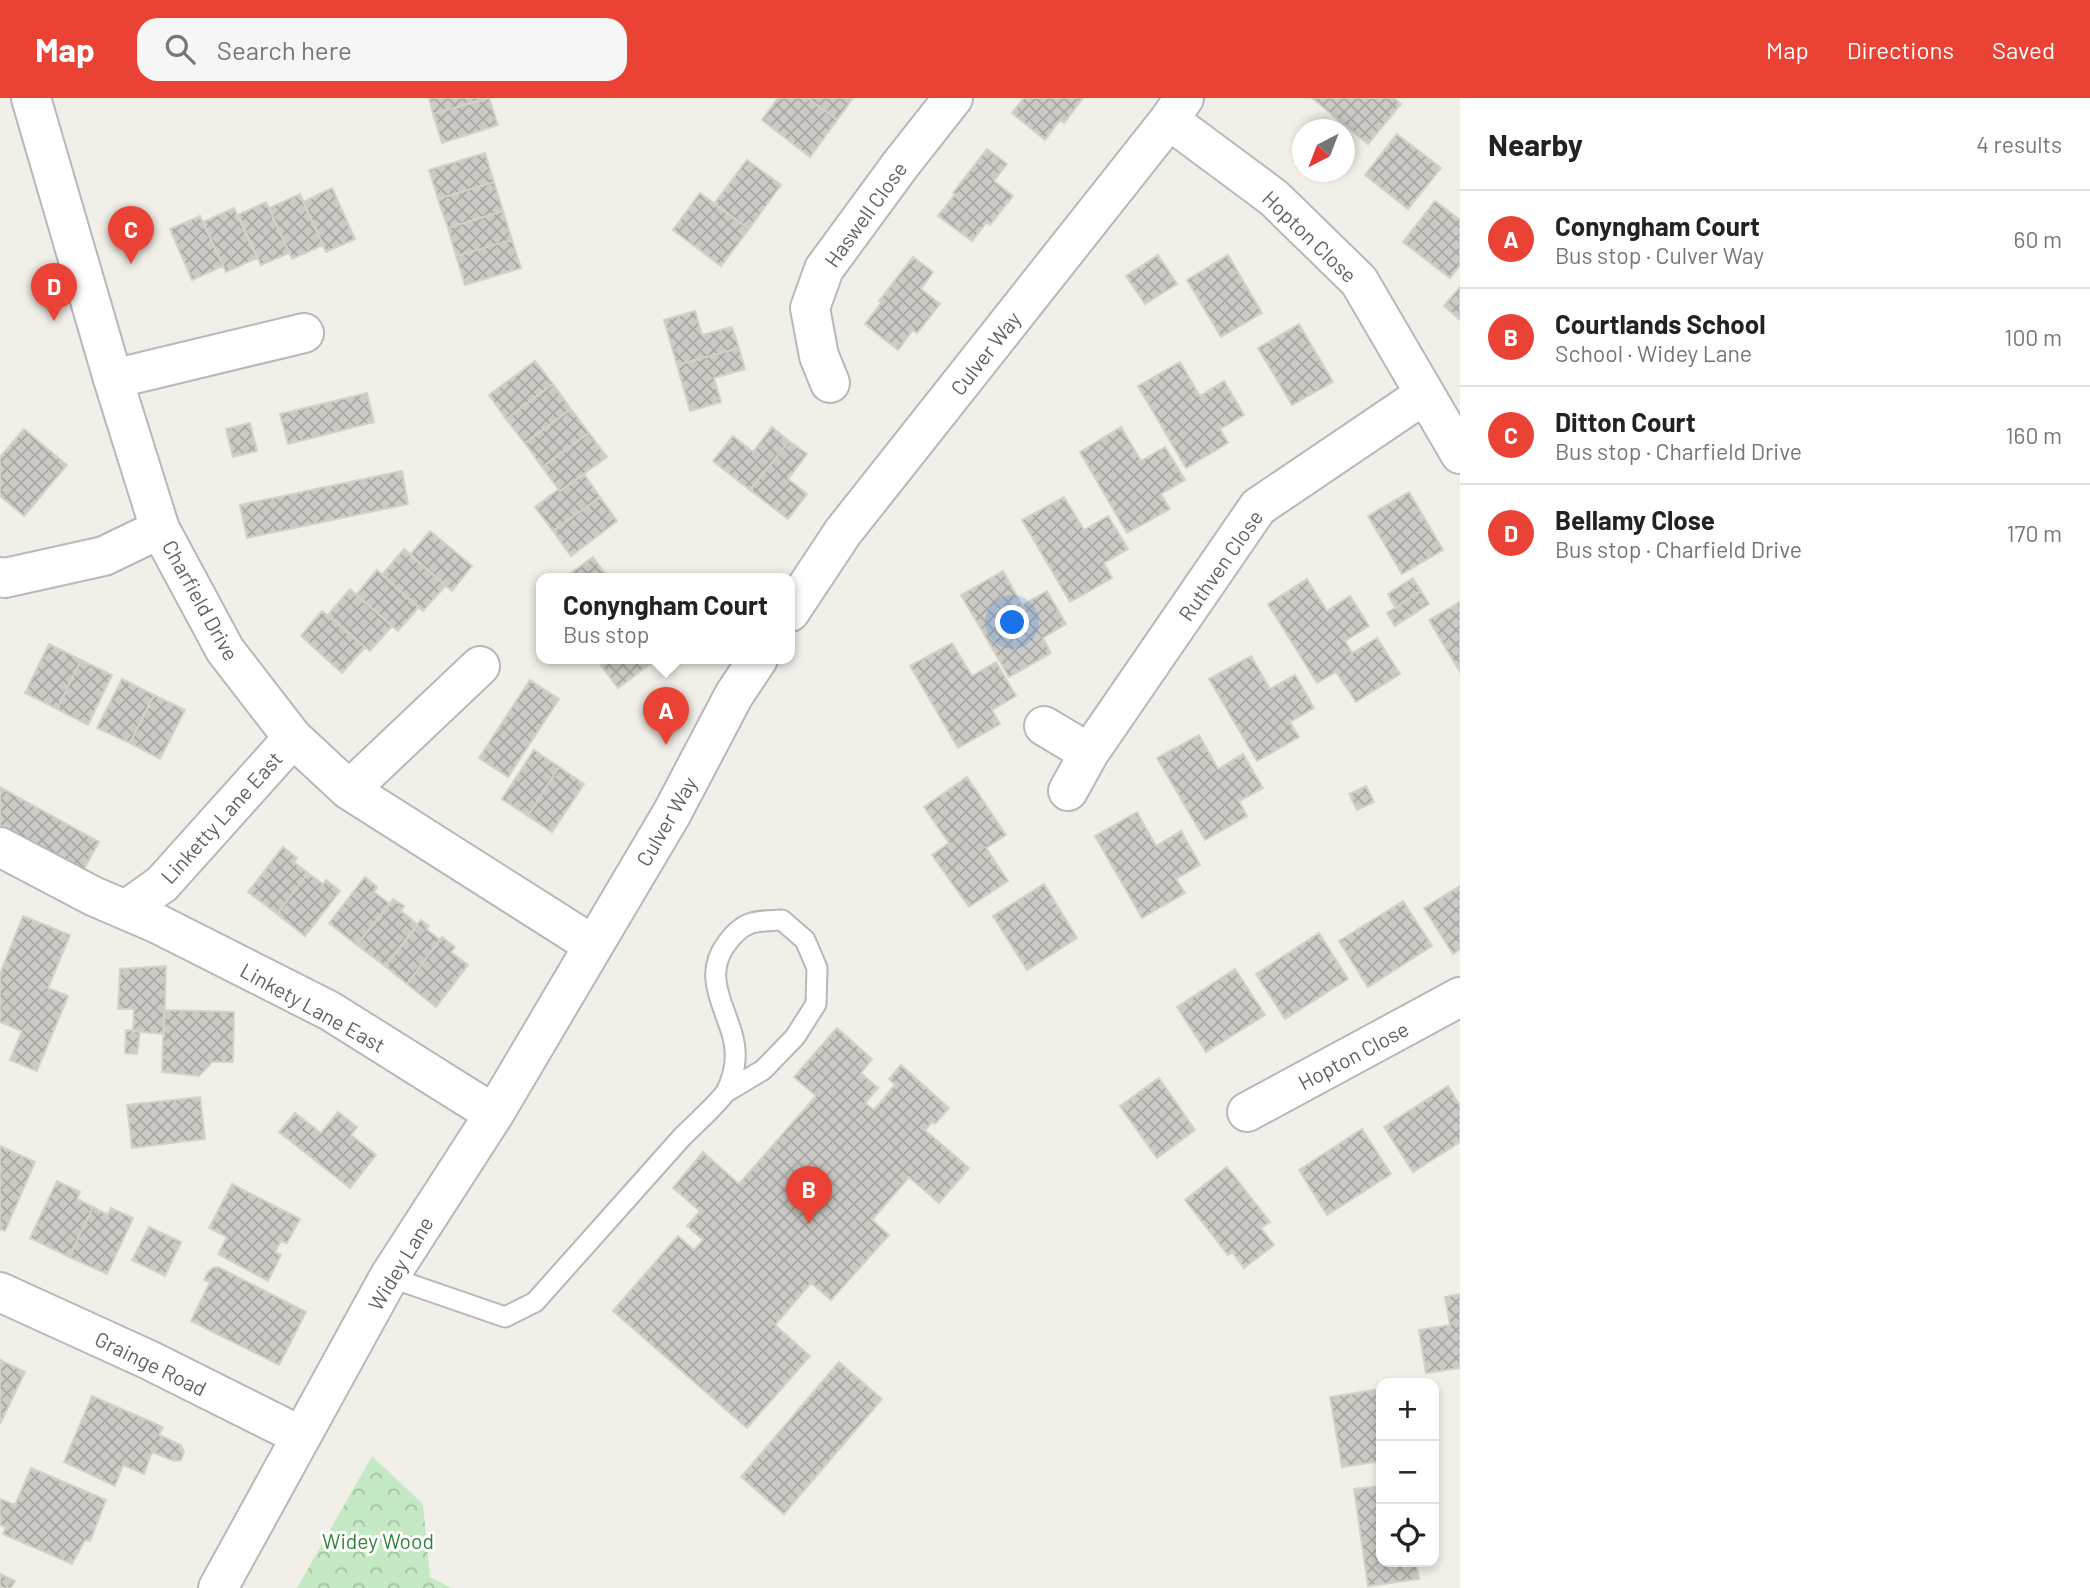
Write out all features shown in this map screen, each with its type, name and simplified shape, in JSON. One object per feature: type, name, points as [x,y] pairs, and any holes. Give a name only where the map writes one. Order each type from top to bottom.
[{"type":"street","name":"Charfield Drive","points":[[31,98],[160,529],[225,650],[293,738],[349,790],[593,946]]},
{"type":"street","name":"Haswell Close","points":[[830,383],[819,356],[810,308],[824,269],[953,98]]},
{"type":"street","name":"Hopton Close","points":[[1176,109],[1274,198],[1359,281],[1460,454]]},
{"type":"street","name":"Culver Way","points":[[795,604],[843,532],[1176,109]]},
{"type":"street","points":[[113,379],[304,333]]},
{"type":"street","name":"Ruthven Close","points":[[1068,791],[1089,753],[1258,507],[1426,394]]},
{"type":"street","points":[[0,577],[104,556],[160,529]]},
{"type":"street","name":"Culver Way","points":[[593,946],[672,813],[734,695],[755,664]]},
{"type":"street","points":[[349,790],[480,666]]},
{"type":"street","points":[[1044,726],[1089,753]]},
{"type":"street","name":"Linketty Lane East","points":[[127,909],[162,884],[293,738]]},
{"type":"street","points":[[0,847],[93,896],[127,909]]},
{"type":"street","name":"Linkety Lane East","points":[[127,909],[330,1011],[494,1115]]},
{"type":"street","name":"Widey Lane","points":[[218,1588],[388,1277],[494,1115],[593,946]]},
{"type":"street","name":"Hopton Close","points":[[1247,1112],[1460,997]]},
{"type":"street","name":"Grainge Road","points":[[0,1292],[149,1360],[301,1436]]},
{"type":"lane","points":[[388,1277],[505,1317],[534,1302],[726,1092],[763,1070],[796,1037],[816,1004],[817,968],[805,940],[782,920],[751,921],[732,936],[719,953],[716,981],[732,1033],[736,1059],[726,1092]]},
{"type":"green space","name":"Widey Wood","points":[[372,1456],[423,1504],[430,1577],[451,1588],[297,1588]]},
{"type":"building","points":[[429,98],[486,98],[433,114]]},
{"type":"building","points":[[489,98],[498,125],[442,143],[433,114]]},
{"type":"building","points":[[778,98],[808,98],[837,120],[810,157],[762,120]]},
{"type":"building","points":[[808,98],[853,98],[837,120]]},
{"type":"building","points":[[1024,98],[1083,98],[1064,123],[1060,120],[1045,140],[1012,113]]},
{"type":"building","points":[[1312,98],[1394,98],[1401,104],[1368,144],[1355,133],[1355,119],[1338,119]]},
{"type":"building","points":[[1397,134],[1441,168],[1408,209],[1365,175]]},
{"type":"building","points":[[987,149],[1007,164],[994,181],[1013,196],[990,225],[987,222],[972,241],[938,216]]},
{"type":"building","points":[[485,153],[494,182],[438,199],[429,170]]},
{"type":"building","points":[[747,160],[781,185],[749,229],[714,204]]},
{"type":"building","points":[[494,182],[503,211],[448,228],[438,199]]},
{"type":"building","points":[[332,188],[355,239],[326,252],[303,202]]},
{"type":"building","points":[[700,193],[749,229],[721,266],[673,230]]},
{"type":"building","points":[[300,194],[323,245],[292,259],[269,208]]},
{"type":"building","points":[[1435,201],[1460,220],[1460,265],[1450,278],[1403,242]]},
{"type":"building","points":[[266,202],[289,253],[261,265],[238,215]]},
{"type":"building","points":[[234,208],[257,258],[226,272],[203,222]]},
{"type":"building","points":[[503,211],[512,240],[456,256],[448,228]]},
{"type":"building","points":[[200,216],[223,266],[192,280],[170,229]]},
{"type":"building","points":[[512,240],[521,268],[465,285],[456,256]]},
{"type":"building","points":[[1158,255],[1177,284],[1145,304],[1126,276]]},
{"type":"building","points":[[1228,255],[1262,313],[1221,337],[1187,280]]},
{"type":"building","points":[[913,257],[933,272],[921,289],[940,304],[917,333],[913,330],[898,350],[865,324]]},
{"type":"building","points":[[1460,287],[1460,320],[1444,306]]},
{"type":"building","points":[[695,311],[702,335],[732,327],[739,348],[677,365],[664,320]]},
{"type":"building","points":[[1299,324],[1333,382],[1292,405],[1258,348]]},
{"type":"building","points":[[739,348],[745,369],[714,378],[721,402],[690,411],[677,365]]},
{"type":"building","points":[[535,361],[553,384],[506,419],[489,395]]},
{"type":"building","points":[[1180,362],[1200,396],[1224,381],[1244,415],[1220,429],[1228,443],[1186,468],[1138,386]]},
{"type":"building","points":[[553,384],[571,409],[525,443],[506,419]]},
{"type":"building","points":[[367,393],[374,422],[288,444],[280,414]]},
{"type":"building","points":[[571,409],[589,433],[542,467],[525,443]]},
{"type":"building","points":[[250,423],[257,451],[233,457],[226,429]]},
{"type":"building","points":[[772,427],[789,441],[750,490],[713,461],[733,436],[753,452]]},
{"type":"building","points":[[1121,427],[1141,461],[1165,447],[1185,480],[1161,494],[1170,509],[1127,533],[1080,452]]},
{"type":"building","points":[[24,429],[67,465],[24,516],[0,496],[0,457]]},
{"type":"building","points":[[589,433],[607,457],[560,491],[542,467]]},
{"type":"building","points":[[789,441],[807,454],[788,479],[807,494],[788,519],[750,490]]},
{"type":"building","points":[[402,471],[408,504],[247,538],[240,505]]},
{"type":"building","points":[[584,474],[600,497],[553,531],[535,507]]},
{"type":"building","points":[[1409,492],[1443,550],[1402,574],[1368,516]]},
{"type":"building","points":[[600,497],[617,521],[571,556],[553,531]]},
{"type":"building","points":[[1064,497],[1084,530],[1108,516],[1128,549],[1104,563],[1112,578],[1070,602],[1022,520]]},
{"type":"building","points":[[430,531],[472,566],[452,591],[410,555]]},
{"type":"building","points":[[404,549],[446,585],[423,611],[382,575]]},
{"type":"building","points":[[593,557],[605,573],[571,573]]},
{"type":"building","points":[[377,570],[419,607],[398,631],[356,595]]},
{"type":"building","points":[[1003,571],[1022,605],[1047,591],[1066,624],[1043,638],[1051,653],[1009,677],[961,595]]},
{"type":"building","points":[[1413,578],[1421,591],[1395,607],[1388,594]]},
{"type":"building","points":[[1307,579],[1327,611],[1350,596],[1369,626],[1345,641],[1352,653],[1377,638],[1400,674],[1356,702],[1336,672],[1317,683],[1268,604]]},
{"type":"building","points":[[350,589],[392,626],[370,651],[328,615]]},
{"type":"building","points":[[1421,591],[1429,604],[1395,626],[1387,613]]},
{"type":"building","points":[[1460,602],[1460,672],[1429,620]]},
{"type":"building","points":[[322,611],[365,647],[342,673],[301,636]]},
{"type":"building","points":[[952,643],[972,676],[996,662],[1016,696],[992,710],[1000,724],[958,748],[910,666]]},
{"type":"building","points":[[49,644],[81,660],[57,709],[25,693]]},
{"type":"building","points":[[1251,656],[1270,689],[1295,675],[1314,708],[1290,722],[1299,737],[1257,761],[1209,679]]},
{"type":"building","points":[[81,660],[112,675],[88,725],[57,709]]},
{"type":"building","points":[[600,664],[650,664],[618,688]]},
{"type":"building","points":[[122,679],[154,695],[130,743],[97,728]]},
{"type":"building","points":[[530,680],[559,699],[508,777],[479,758]]},
{"type":"building","points":[[154,695],[185,710],[160,759],[130,743]]},
{"type":"building","points":[[1199,735],[1218,769],[1243,754],[1263,788],[1239,801],[1247,816],[1205,840],[1157,758]]},
{"type":"building","points":[[534,750],[559,767],[528,816],[502,799]]},
{"type":"building","points":[[559,767],[584,784],[552,832],[528,816]]},
{"type":"building","points":[[967,777],[1006,835],[986,848],[1008,881],[969,907],[932,855],[949,843],[924,807]]},
{"type":"building","points":[[1366,786],[1374,802],[1357,810],[1349,794]]},
{"type":"building","points":[[0,787],[99,842],[83,871],[0,825]]},
{"type":"building","points":[[1137,812],[1156,846],[1181,831],[1200,865],[1176,879],[1185,893],[1142,918],[1095,836]]},
{"type":"building","points":[[283,847],[297,858],[294,862],[308,873],[277,914],[248,892]]},
{"type":"building","points":[[308,873],[323,884],[326,880],[340,891],[305,936],[277,914]]},
{"type":"building","points":[[365,877],[377,887],[374,892],[390,904],[357,945],[329,923]]},
{"type":"building","points":[[1044,884],[1077,938],[1027,970],[993,916]]},
{"type":"building","points":[[1460,886],[1460,949],[1453,954],[1424,908]]},
{"type":"building","points":[[393,899],[404,906],[401,911],[418,925],[385,966],[357,945]]},
{"type":"building","points":[[1403,901],[1432,946],[1368,987],[1339,941]]},
{"type":"building","points":[[23,916],[70,935],[48,988],[68,996],[37,1071],[10,1060],[22,1031],[0,1022],[0,974]]},
{"type":"building","points":[[421,920],[429,926],[426,929],[440,940],[407,984],[385,966]]},
{"type":"building","points":[[1319,933],[1348,979],[1285,1019],[1256,974]]},
{"type":"building","points":[[442,937],[455,947],[451,952],[468,965],[436,1007],[407,984]]},
{"type":"building","points":[[166,966],[164,1034],[133,1031],[134,1009],[118,1009],[120,969]]},
{"type":"building","points":[[1235,969],[1265,1015],[1206,1052],[1177,1007]]},
{"type":"building","points":[[164,1010],[234,1012],[233,1062],[212,1062],[199,1076],[162,1072]]},
{"type":"building","points":[[837,1028],[872,1059],[861,1073],[878,1088],[865,1103],[874,1110],[895,1085],[889,1079],[901,1065],[949,1108],[935,1124],[932,1122],[925,1130],[969,1168],[939,1203],[909,1177],[872,1220],[889,1235],[831,1300],[811,1283],[775,1325],[810,1356],[747,1428],[613,1311],[678,1236],[694,1250],[703,1240],[687,1226],[700,1211],[673,1188],[703,1152],[739,1184],[816,1096],[794,1077]]},
{"type":"building","points":[[126,1030],[140,1031],[137,1054],[125,1053]]},
{"type":"building","points":[[1159,1078],[1195,1130],[1157,1158],[1120,1106]]},
{"type":"building","points":[[1448,1086],[1460,1106],[1460,1142],[1413,1172],[1384,1127]]},
{"type":"building","points":[[200,1097],[205,1139],[132,1148],[127,1105]]},
{"type":"building","points":[[338,1112],[357,1127],[351,1135],[376,1155],[350,1188],[279,1132],[295,1113],[321,1133]]},
{"type":"building","points":[[1362,1129],[1391,1174],[1327,1215],[1299,1170]]},
{"type":"building","points":[[0,1146],[35,1162],[5,1231],[0,1229]]},
{"type":"building","points":[[1227,1167],[1270,1222],[1261,1228],[1274,1245],[1244,1268],[1232,1252],[1228,1255],[1185,1200]]},
{"type":"building","points":[[57,1181],[80,1192],[77,1199],[93,1207],[69,1257],[30,1238]]},
{"type":"building","points":[[232,1184],[300,1219],[287,1243],[281,1241],[275,1252],[281,1255],[268,1281],[218,1254],[227,1237],[209,1228]]},
{"type":"building","points":[[93,1207],[108,1215],[111,1208],[133,1218],[107,1274],[69,1257]]},
{"type":"building","points":[[149,1227],[181,1242],[165,1276],[132,1260]]},
{"type":"building","points":[[218,1267],[306,1312],[279,1365],[191,1321],[210,1282],[204,1280],[208,1272]]},
{"type":"building","points":[[1460,1294],[1460,1368],[1426,1373],[1419,1330],[1450,1325],[1445,1297]]},
{"type":"building","points":[[0,1360],[25,1372],[0,1424]]},
{"type":"building","points":[[839,1362],[882,1399],[784,1514],[741,1477]]},
{"type":"building","points":[[1376,1390],[1376,1462],[1342,1467],[1330,1397]]},
{"type":"building","points":[[92,1396],[163,1427],[159,1435],[181,1445],[184,1452],[181,1460],[174,1461],[152,1452],[144,1474],[123,1465],[115,1486],[64,1462]]},
{"type":"building","points":[[31,1468],[106,1500],[90,1541],[85,1540],[72,1564],[3,1534],[6,1527],[0,1525],[0,1499],[15,1505]]},
{"type":"building","points":[[1376,1487],[1376,1567],[1417,1567],[1419,1579],[1368,1586],[1354,1489]]},
{"type":"building","points":[[0,1574],[15,1581],[11,1588],[0,1588]]},
{"type":"place","name":"Ditton Court","points":[[131,264]]},
{"type":"place","name":"Bellamy Close","points":[[54,321]]},
{"type":"place","name":"Conyngham Court","points":[[666,745]]},
{"type":"place","name":"Courtlands School","points":[[809,1224]]}]
